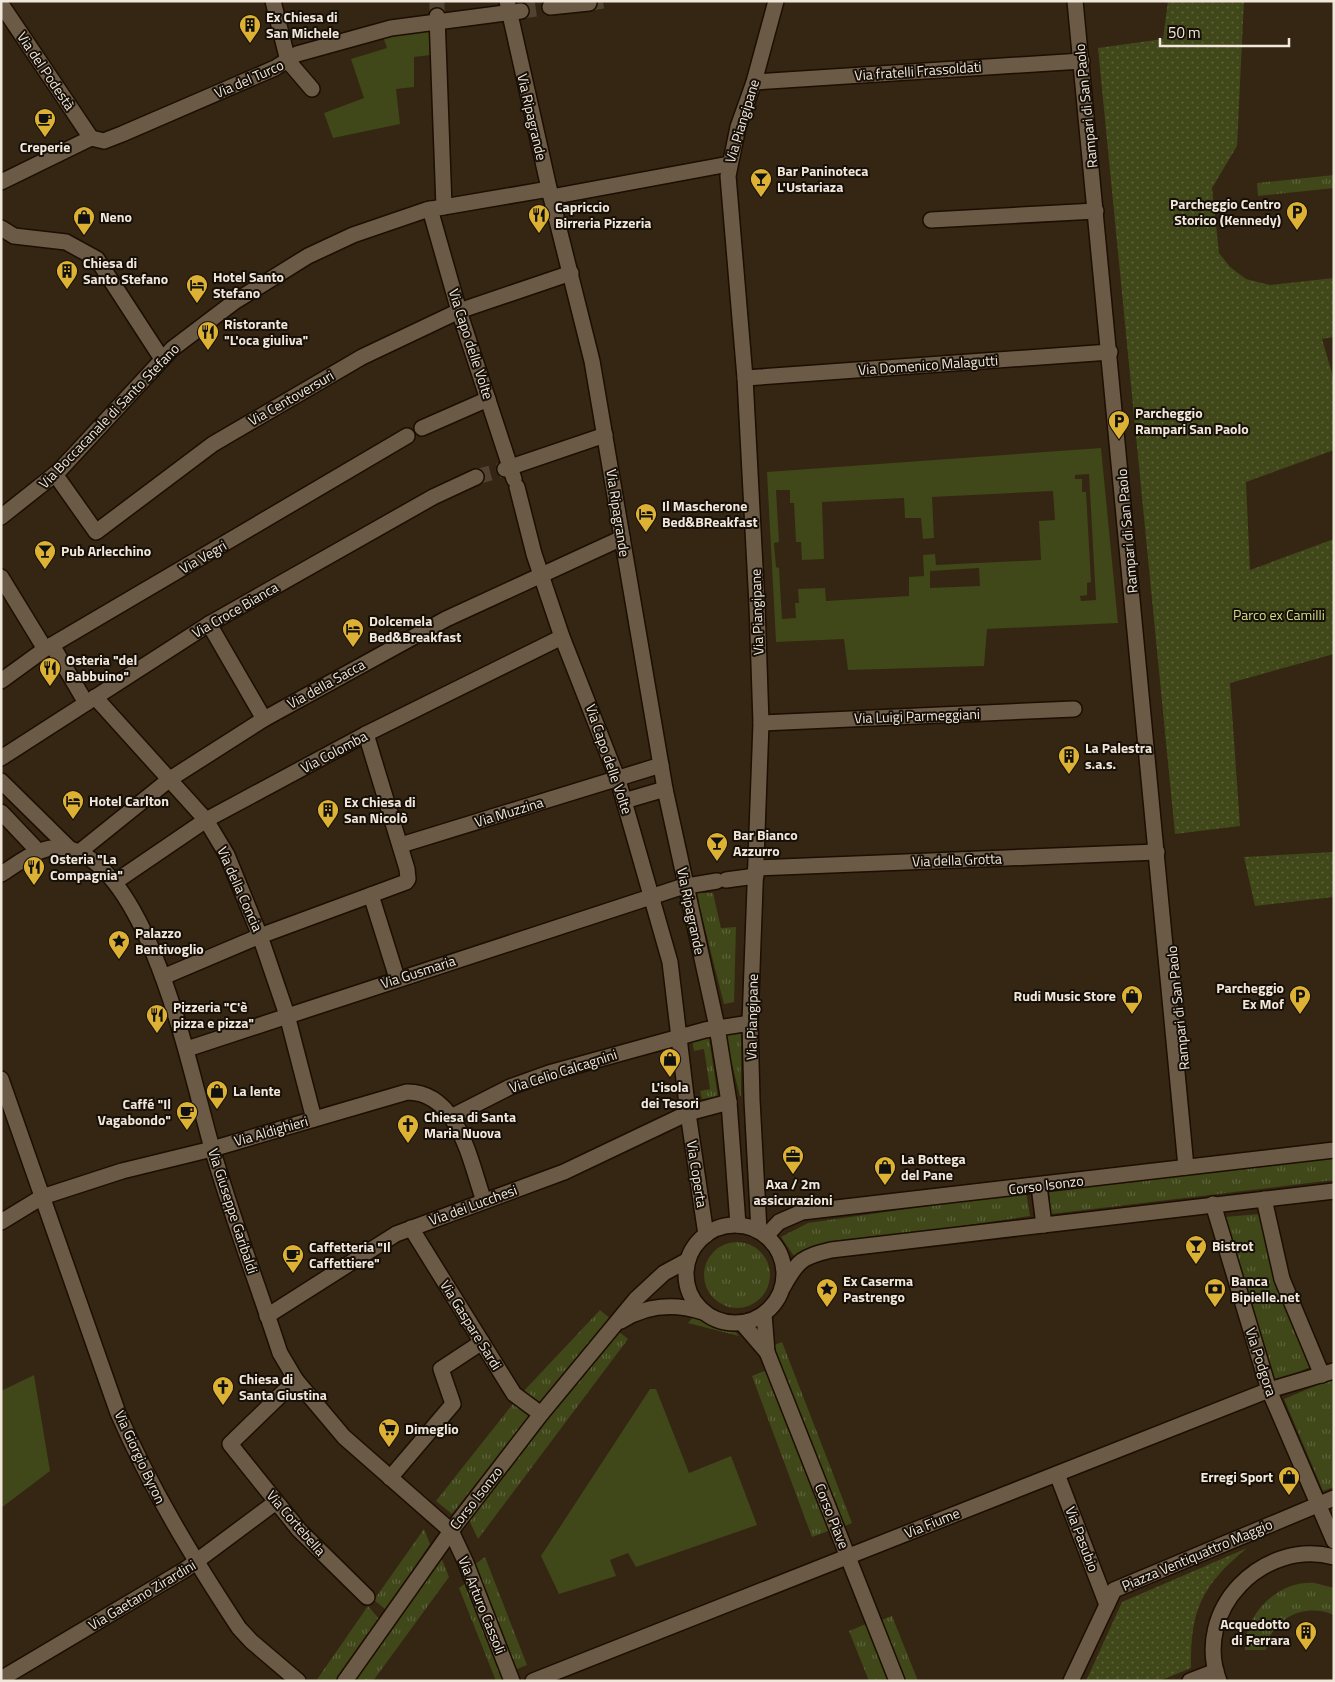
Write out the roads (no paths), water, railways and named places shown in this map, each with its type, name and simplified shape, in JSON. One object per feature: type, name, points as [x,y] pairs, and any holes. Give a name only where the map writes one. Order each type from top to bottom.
[{"type":"street","points":[[273,1],[288,61],[312,89]]},
{"type":"street","name":"Via Piangipane","points":[[763,1233],[752,1100],[750,1023],[761,723],[745,378],[730,218],[729,164],[738,127],[754,82],[776,1]]},
{"type":"street","name":"Rampari di San Paolo","points":[[1075,1],[1157,852],[1164,871],[1190,1166]]},
{"type":"street","points":[[550,7],[589,3]]},
{"type":"street","name":"Via del Podestà","points":[[1,4],[91,138]]},
{"type":"street","name":"Via del Turco","points":[[1,182],[91,138],[104,141],[122,134],[288,61],[297,54],[390,28],[437,18],[512,8]]},
{"type":"street","name":"Via Ripagrande","points":[[512,8],[550,193],[592,361],[665,789],[711,1028],[729,1102]]},
{"type":"street","name":"Via Capo delle Volte","points":[[437,18],[437,208],[459,311],[512,475],[540,574],[562,637],[618,780],[670,962],[680,1037]]},
{"type":"street","name":"Via fratelli Frassoldati","points":[[754,82],[1082,61]]},
{"type":"street","name":"Via Boccacanale di Santo Stefano","points":[[1,517],[55,474],[162,359],[184,339],[234,302],[308,256],[360,232],[437,208],[550,193],[729,164]]},
{"type":"street","points":[[930,220],[1096,211]]},
{"type":"street","points":[[1,228],[14,236],[59,240],[83,250],[97,259],[162,359]]},
{"type":"street","name":"Via Centoversuri","points":[[55,474],[96,532],[213,444],[362,357],[459,311],[571,273]]},
{"type":"street","name":"Via Domenico Malagutti","points":[[745,378],[1110,352]]},
{"type":"street","points":[[422,428],[488,399]]},
{"type":"street","points":[[512,475],[605,435]]},
{"type":"street","name":"Via Vegri","points":[[1,681],[48,647],[407,436]]},
{"type":"street","name":"Via Croce Bianca","points":[[1,758],[209,624],[433,497],[476,477]]},
{"type":"street","name":"Via della Sacca","points":[[74,851],[170,779],[264,719],[375,656],[540,574],[622,538]]},
{"type":"street","name":"Via della Concia","points":[[1,577],[48,647],[91,700],[170,779],[206,820],[227,855],[260,936],[286,1015],[314,1119]]},
{"type":"street","points":[[209,624],[264,719]]},
{"type":"street","name":"Via Colomba","points":[[115,882],[206,820],[366,734],[562,637]]},
{"type":"street","name":"Via Luigi Parmeggiani","points":[[761,723],[1074,709]]},
{"type":"street","points":[[163,977],[260,936],[371,894],[402,885],[408,879],[400,845],[366,734]]},
{"type":"street","name":"Via Muzzina","points":[[400,845],[618,780],[661,765]]},
{"type":"street","name":"Via Giuseppe Garibaldi","points":[[1,781],[74,851],[115,882],[148,940],[163,977],[187,1049],[212,1148],[280,1354],[296,1380],[344,1438],[427,1508],[451,1531]]},
{"type":"street","points":[[624,801],[665,789]]},
{"type":"street","points":[[1,812],[38,851]]},
{"type":"street","points":[[1,874],[38,851],[52,848],[74,851]]},
{"type":"street","name":"Via della Grotta","points":[[722,881],[756,872],[1157,852]]},
{"type":"street","name":"Via Gusmaria","points":[[187,1049],[397,978],[651,896],[684,886],[722,881]]},
{"type":"street","points":[[371,894],[397,978]]},
{"type":"street","name":"Via Celio Calcagnini","points":[[451,1117],[510,1087],[549,1073],[711,1028],[750,1023]]},
{"type":"street","name":"Via Coperta","points":[[680,1037],[688,1113],[706,1235]]},
{"type":"street","name":"Via Giorgio Byron","points":[[1,1079],[122,1421],[161,1504],[238,1628],[250,1641],[298,1681]]},
{"type":"street","name":"Via Aldighieri","points":[[1,1222],[42,1197],[122,1171],[212,1148],[407,1092],[422,1092],[432,1098],[451,1117],[461,1136],[484,1201]]},
{"type":"street","points":[[729,1102],[738,1225]]},
{"type":"street","name":"Via dei Lucchesi","points":[[267,1316],[381,1243],[410,1228],[564,1172],[688,1113],[729,1102]]},
{"type":"street","name":"Corso Isonzo","points":[[763,1233],[779,1222],[802,1212],[1039,1186],[1190,1166],[1334,1150]]},
{"type":"street","points":[[1039,1186],[1044,1225]]},
{"type":"street","points":[[783,1287],[785,1276],[782,1257],[777,1247],[763,1233],[738,1225],[720,1227],[706,1235],[696,1244],[688,1260],[687,1286],[692,1298],[703,1312],[715,1320],[730,1324],[742,1323],[764,1314],[777,1302],[792,1270],[808,1256],[831,1250],[1044,1225],[1214,1209],[1264,1199],[1334,1191]]},
{"type":"street","points":[[1264,1199],[1282,1279],[1328,1373]]},
{"type":"street","name":"Via Podgora","points":[[1214,1209],[1269,1390],[1318,1505]]},
{"type":"street","name":"Via Gaspare Sardi","points":[[410,1228],[514,1394],[542,1414]]},
{"type":"street","name":"Corso Isonzo","points":[[345,1681],[451,1531],[542,1414],[645,1289],[664,1273],[688,1260]]},
{"type":"street","name":"Corso Isonzo","points":[[617,1323],[630,1316],[663,1306],[703,1312]]},
{"type":"street","name":"Corso Piave","points":[[764,1314],[767,1352],[897,1681]]},
{"type":"street","name":"Corso Piave","points":[[742,1323],[767,1352]]},
{"type":"street","points":[[390,1478],[454,1404],[441,1370],[482,1342]]},
{"type":"street","name":"Via Fiume","points":[[533,1681],[1269,1390],[1328,1373]]},
{"type":"street","name":"Via Cortebella","points":[[296,1380],[230,1444],[276,1502],[323,1556],[367,1597]]},
{"type":"street","name":"Via Pasubio","points":[[1057,1474],[1108,1605]]},
{"type":"street","name":"Piazza Ventiquattro Maggio","points":[[1071,1681],[1114,1590],[1334,1498]]},
{"type":"street","name":"Via Gaetano Zirardini","points":[[1,1679],[196,1562],[276,1502]]},
{"type":"street","points":[[1318,1505],[1334,1541]]},
{"type":"street","name":"Via Arturo Cassoli","points":[[451,1531],[466,1563],[512,1681]]},
{"type":"street","points":[[1190,1681],[1217,1676],[1214,1648],[1217,1626],[1227,1601],[1242,1581],[1262,1567],[1283,1557],[1309,1554],[1334,1557]]},
{"type":"tunnel","points":[[437,1],[437,16]]},
{"type":"tunnel","points":[[589,3],[603,1]]},
{"type":"tunnel","points":[[521,11],[550,7]]},
{"type":"tunnel","points":[[476,477],[505,469]]},
{"type":"place","name":"Ex Chiesa di San Michele","points":[[250,44]]},
{"type":"place","name":"Creperie","points":[[45,138]]},
{"type":"place","name":"Bar Paninoteca L'Ustariaza","points":[[761,198]]},
{"type":"place","name":"Parcheggio Centro Storico (Kennedy)","points":[[1297,231]]},
{"type":"place","name":"Capriccio Birreria Pizzeria","points":[[539,234]]},
{"type":"place","name":"Neno","points":[[84,236]]},
{"type":"place","name":"Chiesa di Santo Stefano","points":[[67,290]]},
{"type":"place","name":"Hotel Santo Stefano","points":[[197,304]]},
{"type":"place","name":"Ristorante \"L'oca giuliva\"","points":[[208,351]]},
{"type":"place","name":"Parcheggio Rampari San Paolo","points":[[1119,440]]},
{"type":"place","name":"Il Mascherone Bed&BReakfast","points":[[646,533]]},
{"type":"place","name":"Pub Arlecchino","points":[[45,570]]},
{"type":"place","name":"Dolcemela Bed&Breakfast","points":[[353,648]]},
{"type":"place","name":"Osteria \"del Babbuino\"","points":[[50,687]]},
{"type":"place","name":"La Palestra s.a.s.","points":[[1069,775]]},
{"type":"place","name":"Hotel Carlton","points":[[73,820]]},
{"type":"place","name":"Ex Chiesa di San Nicolò","points":[[328,829]]},
{"type":"place","name":"Bar Bianco Azzurro","points":[[717,862]]},
{"type":"place","name":"Osteria \"La Compagnia\"","points":[[34,886]]},
{"type":"place","name":"Palazzo Bentivoglio","points":[[119,960]]},
{"type":"place","name":"Rudi Music Store","points":[[1132,1015]]},
{"type":"place","name":"Parcheggio Ex Mof","points":[[1300,1015]]},
{"type":"place","name":"Pizzeria \"C'è pizza e pizza\"","points":[[157,1034]]},
{"type":"place","name":"L'isola dei Tesori","points":[[670,1078]]},
{"type":"place","name":"La lente","points":[[217,1110]]},
{"type":"place","name":"Caffé \"Il Vagabondo\"","points":[[187,1131]]},
{"type":"place","name":"Chiesa di Santa Maria Nuova","points":[[408,1144]]},
{"type":"place","name":"Axa / 2m assicurazioni","points":[[793,1175]]},
{"type":"place","name":"La Bottega del Pane","points":[[885,1186]]},
{"type":"place","name":"Bistrot","points":[[1196,1265]]},
{"type":"place","name":"Caffetteria \"Il Caffettiere\"","points":[[293,1274]]},
{"type":"place","name":"Ex Caserma Pastrengo","points":[[827,1308]]},
{"type":"place","name":"Banca Bipielle.net","points":[[1215,1308]]},
{"type":"place","name":"Chiesa di Santa Giustina","points":[[223,1406]]},
{"type":"place","name":"Dimeglio","points":[[389,1448]]},
{"type":"place","name":"Erregi Sport","points":[[1289,1496]]},
{"type":"place","name":"Acquedotto di Ferrara","points":[[1306,1651]]},
{"type":"park label","name":"Parco ex Camilli","points":[[1279,615]]}]
